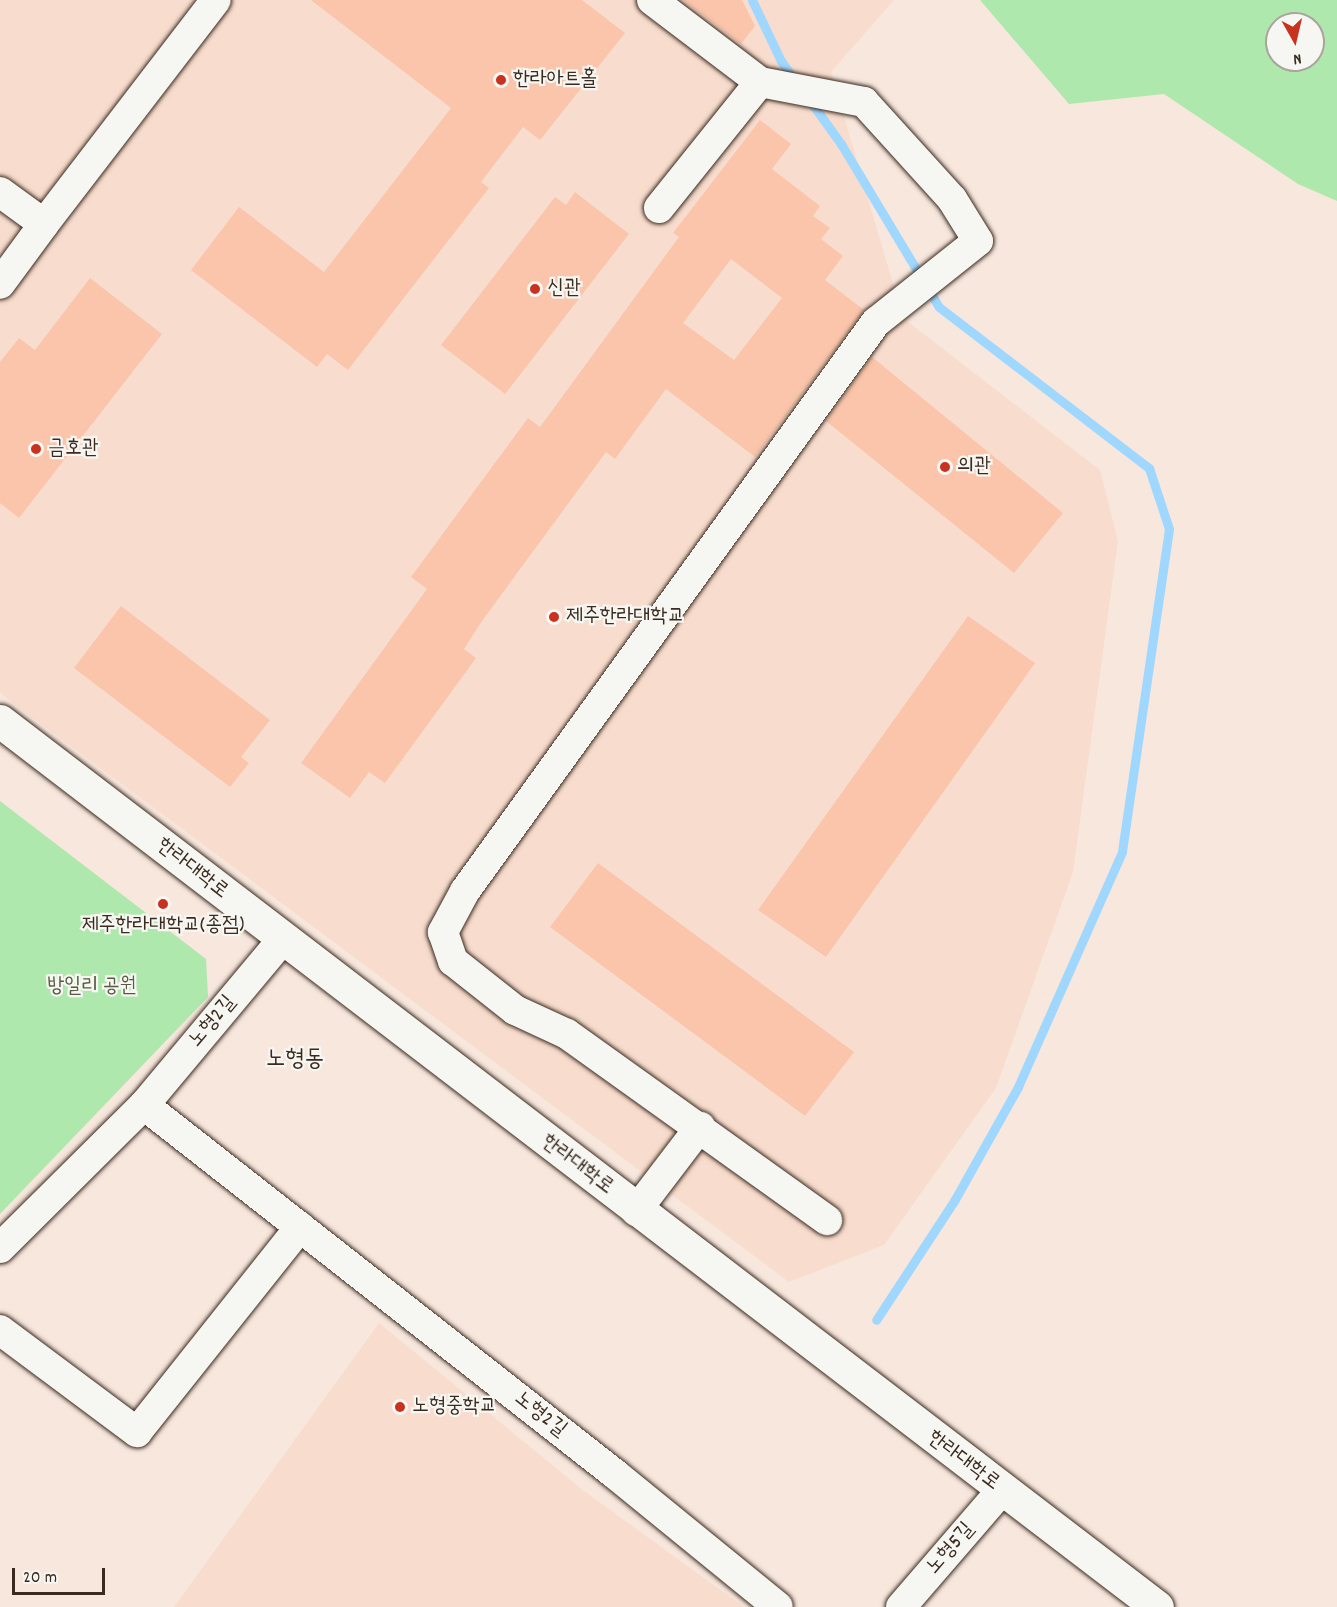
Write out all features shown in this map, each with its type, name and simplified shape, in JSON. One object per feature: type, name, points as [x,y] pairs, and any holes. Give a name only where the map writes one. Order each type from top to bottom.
[{"type":"main road","name":"한라대학로","points":[[0,721],[636,1211],[1157,1607]]},
{"type":"street","points":[[0,284],[216,0]]},
{"type":"street","points":[[652,0],[768,84],[864,102],[952,199],[978,241],[876,322],[465,891],[442,933],[453,961],[515,1010],[567,1034],[827,1220]]},
{"type":"street","points":[[659,208],[768,84]]},
{"type":"street","points":[[0,192],[44,224]]},
{"type":"street","name":"노형2길","points":[[0,1248],[144,1105],[283,939]]},
{"type":"street","name":"노형2길","points":[[144,1105],[778,1607]]},
{"type":"street","points":[[636,1211],[700,1127]]},
{"type":"street","points":[[0,1330],[137,1432],[300,1227]]},
{"type":"street","name":"노형5길","points":[[901,1607],[1002,1490]]},
{"type":"shaded area","name":"제주한라대학교","points":[[0,0],[894,0],[831,72],[903,318],[1100,470],[1118,541],[1073,872],[996,1088],[884,1245],[789,1282],[0,693]]},
{"type":"shaded area","name":"노형중학교","points":[[379,1323],[584,1491],[744,1607],[174,1607]]},
{"type":"green space","points":[[980,0],[1337,0],[1337,201],[1298,184],[1164,94],[1069,104]]},
{"type":"green space","name":"방일리 공원","points":[[0,801],[206,959],[208,997],[0,1214]]},
{"type":"building","points":[[311,0],[582,0],[625,33],[540,140],[523,127],[481,182],[489,188],[348,370],[327,354],[317,367],[191,270],[239,207],[324,272],[451,108]]},
{"type":"building","points":[[683,0],[742,0],[755,26],[741,44]]},
{"type":"building","points":[[760,120],[791,144],[772,169],[820,206],[813,216],[830,228],[821,239],[843,256],[825,280],[864,310],[755,457],[666,389],[615,459],[606,452],[482,621],[464,649],[476,658],[385,783],[369,772],[350,798],[301,763],[427,589],[411,577],[528,418],[540,427],[679,237],[673,233]],"holes":[[[731,259],[782,298],[734,360],[683,323]]]},
{"type":"building","name":"신관","points":[[575,192],[629,234],[505,394],[441,345],[555,197],[566,205]]},
{"type":"building","name":"금호관","points":[[90,278],[162,334],[19,518],[0,503],[0,362],[19,338],[35,350]]},
{"type":"building","name":"의관","points":[[872,357],[1063,513],[1014,573],[826,421]]},
{"type":"building","points":[[121,606],[270,720],[241,757],[249,763],[230,787],[74,668]]},
{"type":"building","points":[[968,616],[1035,663],[826,957],[758,910]]},
{"type":"building","points":[[598,863],[854,1052],[805,1116],[550,927]]},
{"type":"waterway","points":[[752,0],[781,61],[796,82]]},
{"type":"waterway","points":[[808,98],[841,144],[939,307],[1149,468],[1169,529],[1122,852],[1018,1087],[954,1201],[876,1320]]},
{"type":"place","name":"한라아트홀","points":[[501,80]]},
{"type":"place","name":"신관","points":[[535,289]]},
{"type":"place","name":"금호관","points":[[36,449]]},
{"type":"place","name":"의관","points":[[945,467]]},
{"type":"place","name":"제주한라대학교","points":[[554,617]]},
{"type":"place","name":"제주한라대학교(종점)","points":[[163,904]]},
{"type":"place","name":"노형중학교","points":[[400,1407]]},
{"type":"district","name":"노형동","points":[[295,1061]]}]
